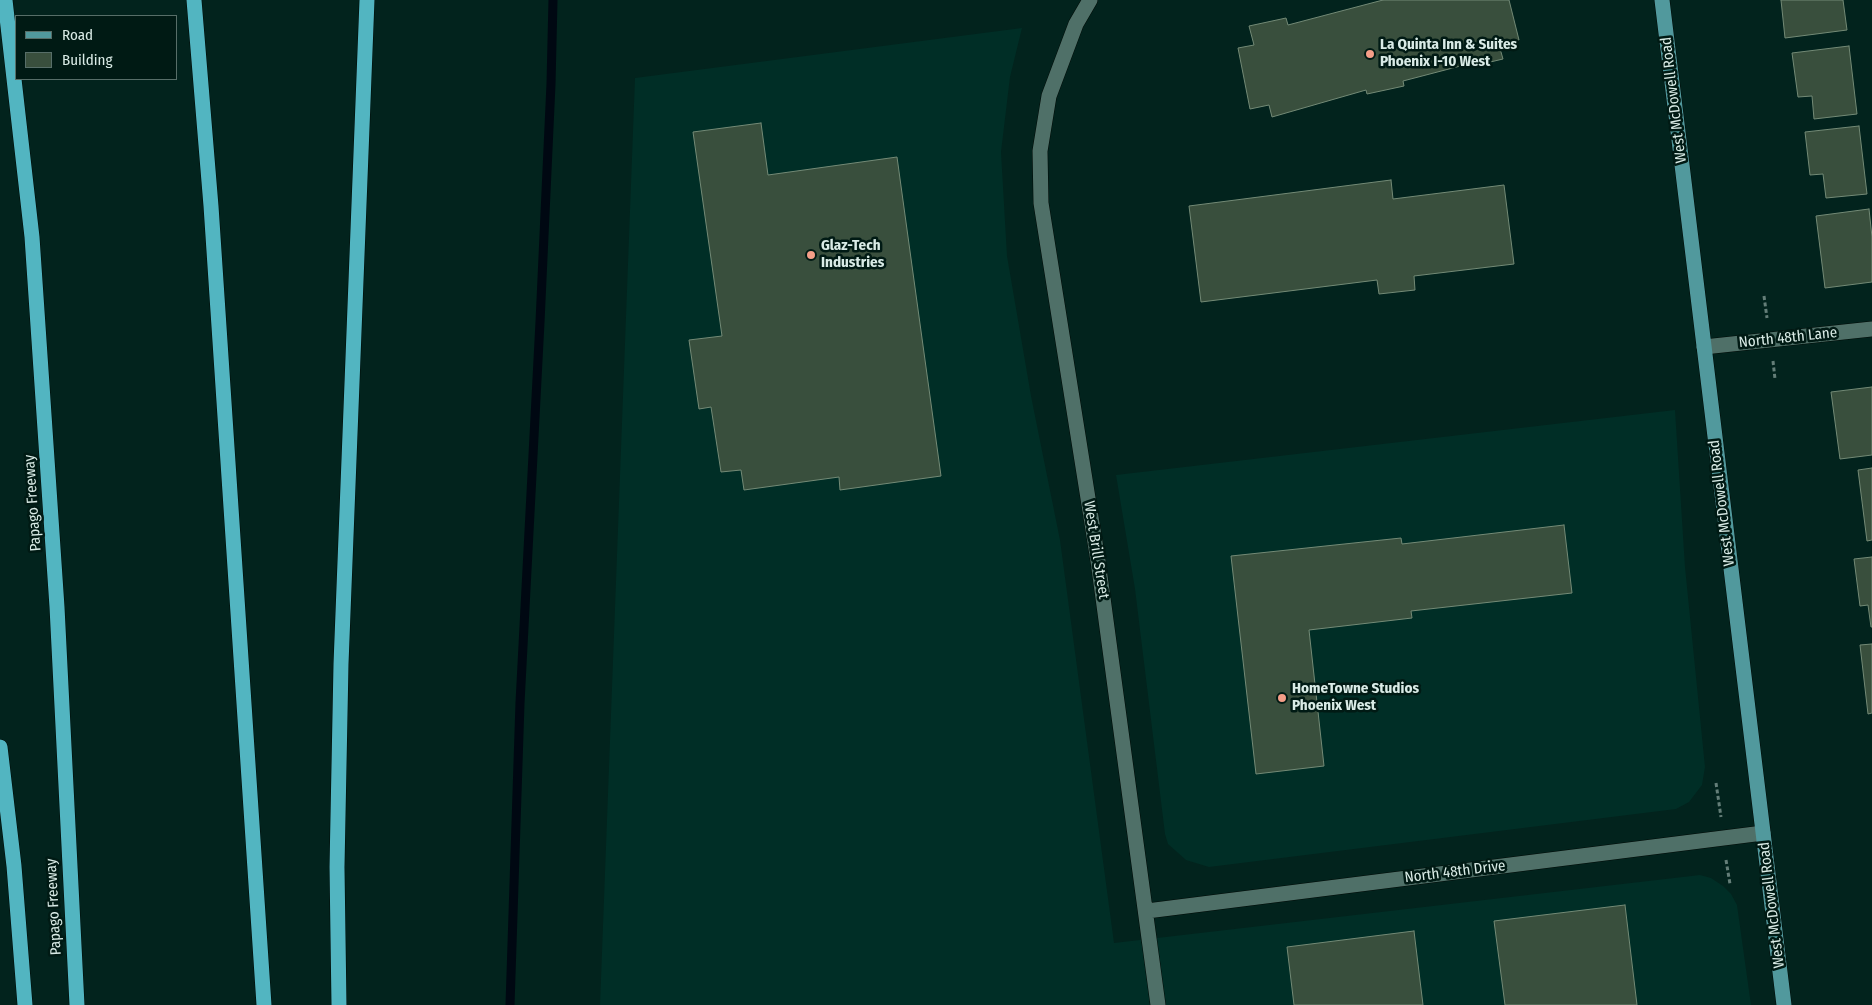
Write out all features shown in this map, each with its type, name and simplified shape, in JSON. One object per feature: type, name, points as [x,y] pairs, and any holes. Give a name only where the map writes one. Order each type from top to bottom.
[{"type":"highway","name":"Papago Freeway","points":[[5,0],[32,238],[57,607],[77,1005]]},
{"type":"highway","points":[[194,0],[211,206],[264,1005]]},
{"type":"highway","points":[[340,1005],[337,867],[341,664],[367,0]]},
{"type":"highway","points":[[0,746],[14,866],[25,1005]]},
{"type":"main road","name":"West McDowell Road","points":[[1662,0],[1784,1005]]},
{"type":"street","name":"West Brill Street","points":[[1090,0],[1076,24],[1049,96],[1040,151],[1041,202],[1098,561],[1158,1005]]},
{"type":"street","name":"North 48th Lane","points":[[1704,347],[1872,329]]},
{"type":"street","name":"North 48th Drive","points":[[1146,911],[1763,833]]},
{"type":"shaded area","points":[[1022,28],[1010,77],[1001,152],[1007,256],[1031,396],[1060,540],[1114,943],[1700,875],[1711,878],[1723,886],[1731,894],[1737,905],[1751,1005],[600,1005],[635,78]]},
{"type":"shaded area","points":[[1675,410],[1685,567],[1705,767],[1702,785],[1689,802],[1676,809],[1209,867],[1186,860],[1168,844],[1165,834],[1135,589],[1116,475]]},
{"type":"building","name":"La Quinta Inn & Suites Phoenix I-10 West","points":[[1383,0],[1509,0],[1519,40],[1499,45],[1503,59],[1469,67],[1468,64],[1403,81],[1404,86],[1367,94],[1366,90],[1272,117],[1269,105],[1250,109],[1238,48],[1254,45],[1249,26],[1286,18],[1288,25]]},
{"type":"building","points":[[1781,0],[1843,0],[1847,30],[1785,38]]},
{"type":"building","points":[[1849,46],[1857,114],[1814,119],[1812,96],[1798,97],[1792,53]]},
{"type":"building","name":"Glaz-Tech Industries","points":[[761,123],[768,175],[897,157],[941,476],[840,490],[839,477],[744,490],[741,470],[721,472],[711,407],[699,409],[689,340],[722,336],[693,132]]},
{"type":"building","points":[[1859,126],[1867,194],[1826,198],[1823,174],[1810,175],[1805,132]]},
{"type":"building","points":[[1391,180],[1393,199],[1504,185],[1514,264],[1414,276],[1415,290],[1379,294],[1377,280],[1201,302],[1189,206]]},
{"type":"building","points":[[1869,209],[1872,237],[1872,282],[1825,288],[1816,216]]},
{"type":"building","points":[[1872,387],[1872,455],[1840,459],[1831,392]]},
{"type":"building","points":[[1872,468],[1872,540],[1867,541],[1858,470]]},
{"type":"building","name":"HomeTowne Studios Phoenix West","points":[[1564,525],[1572,593],[1411,611],[1412,618],[1309,630],[1324,766],[1256,774],[1231,556],[1401,538],[1402,544]]},
{"type":"building","points":[[1872,557],[1871,627],[1868,605],[1860,606],[1854,559]]},
{"type":"building","points":[[1872,644],[1872,713],[1868,714],[1860,645]]},
{"type":"building","points":[[1625,905],[1637,1005],[1505,1005],[1494,921]]},
{"type":"building","points":[[1414,931],[1423,1005],[1294,1005],[1287,947]]},
{"type":"waterway","points":[[510,1005],[520,703],[540,322],[553,0]]},
{"type":"place","name":"La Quinta Inn & Suites Phoenix I-10 West","points":[[1370,54]]},
{"type":"place","name":"Glaz-Tech Industries","points":[[811,255]]},
{"type":"place","name":"HomeTowne Studios Phoenix West","points":[[1282,698]]}]
